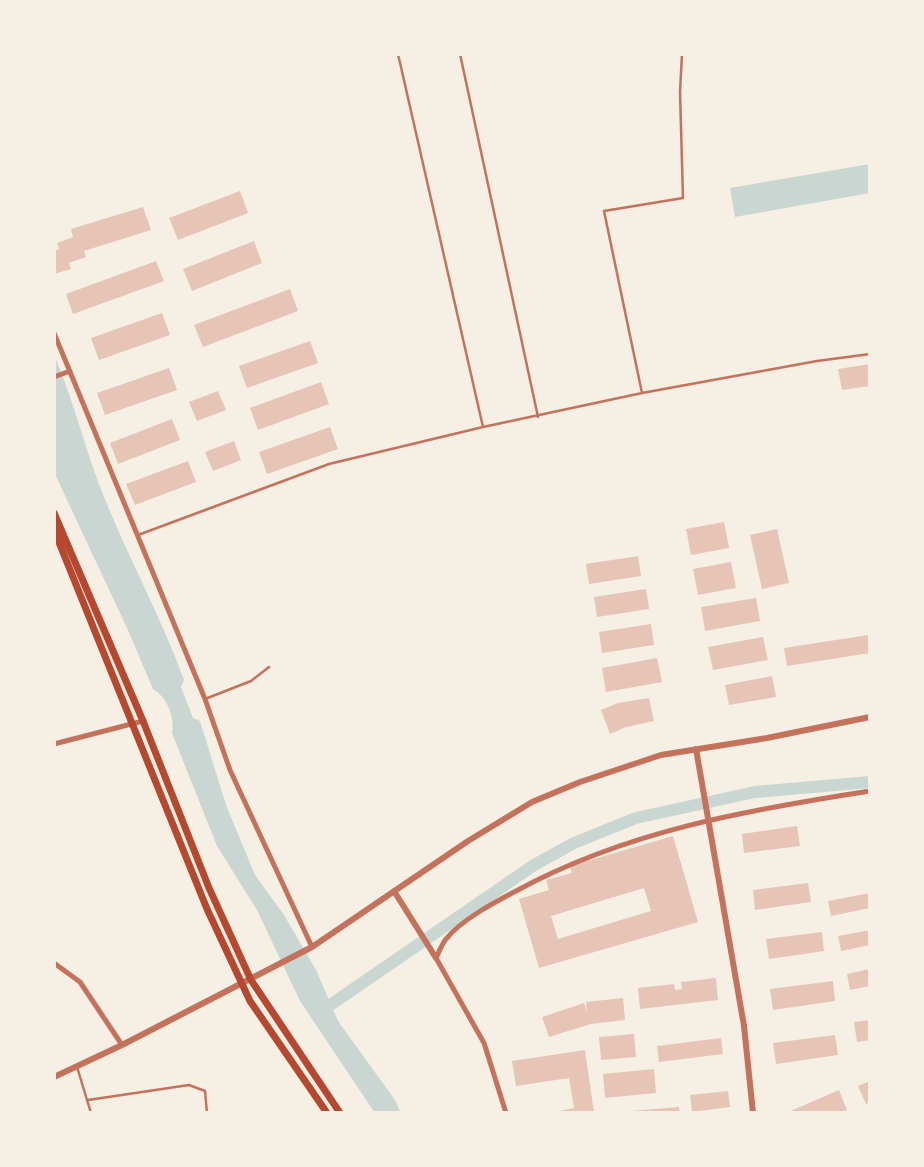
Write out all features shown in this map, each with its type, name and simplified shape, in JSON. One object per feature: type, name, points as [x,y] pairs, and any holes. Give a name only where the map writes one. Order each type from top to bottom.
[{"type":"main road","points":[[54,513],[143,721],[209,888],[251,980],[340,1113]]},
{"type":"main road","points":[[54,530],[206,909],[241,985],[327,1113]]},
{"type":"street","points":[[54,333],[205,699],[230,770],[312,947]]},
{"type":"street","points":[[54,377],[70,371]]},
{"type":"street","points":[[54,1077],[312,947],[468,841],[532,802],[632,763],[870,717]]},
{"type":"street","points":[[54,744],[143,721]]},
{"type":"street","points":[[696,749],[744,1026],[753,1113]]},
{"type":"street","points":[[436,958],[447,938],[484,908],[558,868],[685,825],[763,808],[870,791]]},
{"type":"street","points":[[394,891],[484,1043],[506,1113]]},
{"type":"street","points":[[54,963],[80,982],[122,1045]]},
{"type":"lane","points":[[398,54],[483,427]]},
{"type":"lane","points":[[460,54],[538,417]]},
{"type":"lane","points":[[642,393],[604,211],[683,198],[680,92],[682,54]]},
{"type":"lane","points":[[138,535],[329,464],[642,393],[870,354]]},
{"type":"lane","points":[[205,699],[251,681],[269,667]]},
{"type":"lane","points":[[77,1067],[91,1113]]},
{"type":"lane","points":[[88,1100],[189,1085],[205,1091],[207,1113]]},
{"type":"shaded area","points":[[870,164],[870,193],[735,217],[730,188]]},
{"type":"shaded area","points":[[54,355],[104,497],[175,657],[184,680],[181,687],[193,718],[200,721],[226,805],[255,875],[284,915],[316,970],[338,1021],[395,1100],[401,1113],[375,1113],[300,1001],[257,910],[217,846],[172,733],[169,708],[153,689],[54,472]]},
{"type":"building","points":[[240,191],[248,213],[178,240],[169,218]]},
{"type":"building","points":[[143,207],[151,230],[84,251],[86,257],[69,263],[71,269],[54,274],[54,251],[59,249],[57,243],[73,237],[71,229]]},
{"type":"building","points":[[254,241],[262,263],[192,291],[183,269]]},
{"type":"building","points":[[156,261],[164,281],[73,314],[66,294]]},
{"type":"building","points":[[290,289],[298,311],[203,347],[194,325]]},
{"type":"building","points":[[162,313],[170,335],[99,360],[91,338]]},
{"type":"building","points":[[310,341],[318,363],[247,388],[239,366]]},
{"type":"building","points":[[870,364],[870,386],[842,390],[838,369]]},
{"type":"building","points":[[169,368],[177,390],[105,415],[97,393]]},
{"type":"building","points":[[321,382],[329,404],[258,430],[250,408]]},
{"type":"building","points":[[218,391],[226,410],[197,421],[189,402]]},
{"type":"building","points":[[172,419],[180,440],[118,464],[110,443]]},
{"type":"building","points":[[330,427],[338,449],[267,474],[259,452]]},
{"type":"building","points":[[234,441],[241,460],[213,471],[205,452]]},
{"type":"building","points":[[188,461],[196,482],[135,505],[126,484]]},
{"type":"building","points":[[724,522],[729,548],[691,555],[686,529]]},
{"type":"building","points":[[777,529],[789,583],[762,589],[750,535]]},
{"type":"building","points":[[638,556],[641,576],[589,584],[586,564]]},
{"type":"building","points":[[731,562],[736,588],[698,595],[693,569]]},
{"type":"building","points":[[646,589],[649,609],[597,617],[594,597]]},
{"type":"building","points":[[756,598],[760,621],[705,631],[701,607]]},
{"type":"building","points":[[651,624],[654,645],[602,653],[599,632]]},
{"type":"building","points":[[868,635],[870,653],[787,666],[784,648]]},
{"type":"building","points":[[763,637],[768,660],[713,670],[708,647]]},
{"type":"building","points":[[657,658],[662,682],[606,692],[602,668]]},
{"type":"building","points":[[772,676],[776,697],[729,705],[725,685]]},
{"type":"building","points":[[649,698],[654,721],[626,727],[610,734],[601,710],[618,703]]},
{"type":"building","points":[[797,826],[800,846],[744,853],[742,834]]},
{"type":"building","points":[[673,836],[698,922],[539,968],[519,899],[549,890],[546,880],[572,873],[570,866]],"holes":[[[644,888],[651,911],[558,939],[551,916]]]},
{"type":"building","points":[[808,883],[811,902],[755,910],[753,890]]},
{"type":"building","points":[[870,893],[870,908],[831,916],[828,901]]},
{"type":"building","points":[[870,930],[870,945],[841,951],[838,936]]},
{"type":"building","points":[[822,932],[824,951],[769,959],[766,939]]},
{"type":"building","points":[[870,969],[870,986],[850,990],[847,974]]},
{"type":"building","points":[[716,978],[718,1000],[640,1009],[638,988],[674,984],[675,990],[682,989],[681,982]]},
{"type":"building","points":[[833,981],[835,1001],[773,1010],[770,989]]},
{"type":"building","points":[[623,998],[625,1020],[591,1024],[549,1037],[542,1017],[584,1003],[587,1012],[586,1002]]},
{"type":"building","points":[[870,1020],[870,1040],[857,1042],[854,1022]]},
{"type":"building","points":[[634,1034],[636,1057],[601,1060],[599,1037]]},
{"type":"building","points":[[835,1035],[838,1055],[776,1064],[773,1043]]},
{"type":"building","points":[[721,1038],[723,1054],[659,1062],[657,1046]]},
{"type":"building","points":[[585,1050],[594,1113],[549,1113],[574,1108],[569,1078],[516,1086],[512,1061]]},
{"type":"building","points":[[654,1069],[656,1093],[605,1098],[603,1074]]},
{"type":"building","points":[[870,1081],[870,1102],[866,1104],[858,1086]]},
{"type":"building","points":[[839,1090],[847,1110],[840,1113],[786,1113]]},
{"type":"building","points":[[728,1091],[730,1107],[692,1112],[690,1095]]},
{"type":"building","points":[[679,1107],[680,1113],[631,1113],[631,1111]]},
{"type":"waterway","points":[[320,1012],[534,865],[574,843],[636,818],[755,792],[870,782]]}]
